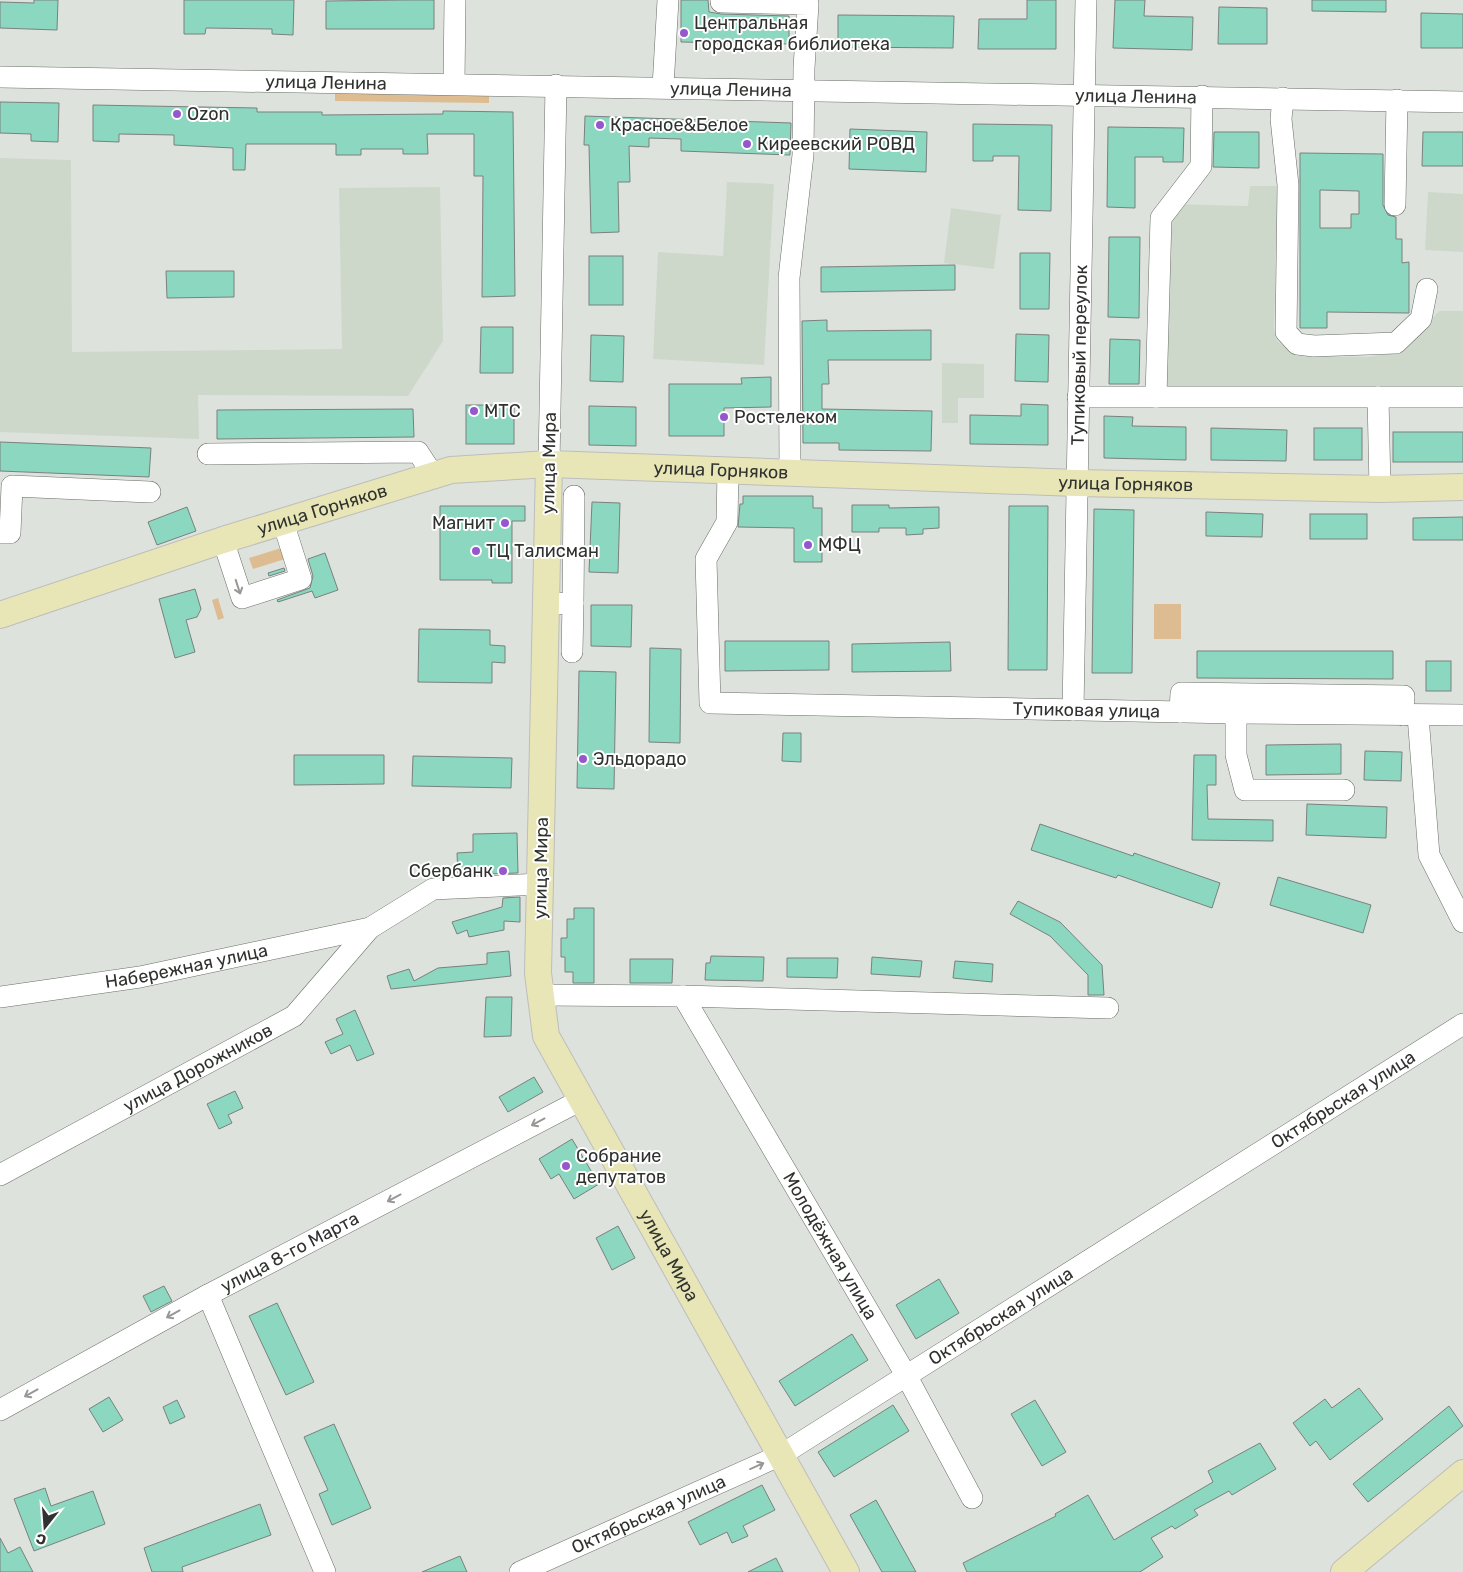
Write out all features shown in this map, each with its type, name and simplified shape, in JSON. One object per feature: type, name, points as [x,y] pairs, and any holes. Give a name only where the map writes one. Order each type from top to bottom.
[{"type":"main road","name":"улица Горняков","points":[[0,615],[223,540],[450,470],[549,464],[1076,483],[1380,490],[1463,486]]},
{"type":"main road","name":"улица Мира","points":[[549,464],[539,995],[546,1036],[846,1572]]},
{"type":"main road","points":[[1344,1572],[1463,1473]]},
{"type":"street","points":[[454,84],[456,0]]},
{"type":"street","points":[[664,87],[668,0]]},
{"type":"street","points":[[721,0],[721,2],[808,4],[803,154],[789,278],[790,472]]},
{"type":"street","name":"Тупиковый переулок","points":[[1073,710],[1086,0]]},
{"type":"street","name":"улица Ленина","points":[[0,77],[1202,96],[1463,102]]},
{"type":"street","name":"улица Мира","points":[[549,464],[556,85]]},
{"type":"street","points":[[1156,397],[1161,218],[1201,166],[1202,96]]},
{"type":"street","points":[[1283,98],[1281,119],[1288,185],[1286,332],[1297,344],[1314,346],[1396,342],[1421,319],[1427,289]]},
{"type":"street","points":[[1395,205],[1397,100]]},
{"type":"street","points":[[1078,397],[1463,397]]},
{"type":"street","points":[[1378,397],[1380,490]]},
{"type":"street","points":[[208,454],[418,452],[433,475]]},
{"type":"street","name":"Тупиковая улица","points":[[728,470],[726,522],[706,559],[710,703],[1411,716],[1463,715]]},
{"type":"street","points":[[0,533],[10,533],[12,486],[150,492]]},
{"type":"street","points":[[572,652],[574,496]]},
{"type":"street","points":[[223,540],[242,598],[301,579],[283,522]]},
{"type":"street","points":[[546,604],[573,603]]},
{"type":"street","points":[[1180,712],[1181,693],[1404,696],[1411,716],[1429,855],[1463,922]]},
{"type":"street","points":[[1236,713],[1236,755],[1245,790],[1344,790]]},
{"type":"street","points":[[370,928],[434,889],[540,884]]},
{"type":"street","name":"Набережная улица","points":[[0,997],[140,977],[370,928]]},
{"type":"street","name":"улица Дорожников","points":[[0,1174],[294,1016],[370,928]]},
{"type":"street","points":[[539,995],[683,996],[1108,1008]]},
{"type":"street","name":"Молодёжная улица","points":[[683,996],[906,1375],[972,1498]]},
{"type":"street","name":"Октябрьская улица","points":[[520,1572],[781,1455],[1463,1024]]},
{"type":"street","name":"улица 8-го Марта","points":[[0,1410],[208,1295],[582,1100]]},
{"type":"street","points":[[208,1295],[326,1572]]},
{"type":"shaded area","points":[[335,89],[489,91],[489,103],[335,101]]},
{"type":"shaded area","points":[[0,158],[71,160],[72,352],[342,349],[339,188],[440,187],[443,341],[408,396],[198,395],[199,439],[0,432]]},
{"type":"shaded area","points":[[727,182],[774,184],[764,365],[653,359],[658,252],[723,256]]},
{"type":"shaded area","points":[[1250,186],[1278,186],[1274,327],[1277,341],[1297,356],[1367,357],[1395,353],[1420,332],[1439,311],[1463,311],[1463,398],[1156,397],[1172,204],[1248,206]]},
{"type":"shaded area","points":[[1428,192],[1463,194],[1463,252],[1425,250]]},
{"type":"shaded area","points":[[951,208],[1001,215],[994,269],[944,263]]},
{"type":"shaded area","points":[[942,363],[984,364],[984,398],[958,398],[958,423],[942,423]]},
{"type":"shaded area","points":[[281,548],[285,559],[253,569],[249,558]]},
{"type":"shaded area","points":[[218,598],[224,618],[218,620],[212,600]]},
{"type":"shaded area","points":[[1154,604],[1181,604],[1181,639],[1154,639]]},
{"type":"building","points":[[34,0],[58,0],[57,30],[0,28],[0,2],[34,3]]},
{"type":"building","points":[[184,0],[294,0],[293,35],[272,34],[272,29],[206,28],[205,34],[184,34]]},
{"type":"building","points":[[434,0],[434,29],[326,29],[326,1]]},
{"type":"building","points":[[681,0],[708,0],[709,12],[721,14],[789,16],[789,44],[681,42]]},
{"type":"building","points":[[1027,0],[1056,0],[1056,49],[978,49],[979,19],[1027,19]]},
{"type":"building","points":[[1115,0],[1145,0],[1144,16],[1193,17],[1192,50],[1113,48]]},
{"type":"building","points":[[1312,0],[1386,0],[1386,12],[1312,11]]},
{"type":"building","points":[[1219,7],[1267,8],[1267,44],[1218,44]]},
{"type":"building","points":[[1421,13],[1463,14],[1463,48],[1421,48]]},
{"type":"building","points":[[838,15],[954,16],[953,48],[838,47]]},
{"type":"building","points":[[0,102],[59,103],[58,142],[31,141],[31,134],[0,133]]},
{"type":"building","points":[[93,105],[257,108],[257,112],[322,112],[322,115],[443,114],[443,111],[513,112],[515,296],[482,297],[483,176],[474,176],[474,134],[427,134],[428,154],[403,154],[403,149],[361,149],[361,155],[336,155],[336,144],[246,144],[245,170],[233,170],[233,148],[174,145],[174,135],[119,134],[119,142],[93,141]]},
{"type":"building","points":[[585,116],[791,123],[790,155],[681,151],[681,139],[649,138],[649,147],[629,146],[630,182],[618,182],[619,232],[591,233],[589,145],[584,145]]},
{"type":"building","points":[[973,124],[1052,125],[1051,211],[1018,210],[1019,156],[993,156],[993,161],[973,161]]},
{"type":"building","points":[[1108,127],[1184,128],[1183,162],[1163,162],[1163,157],[1135,157],[1135,208],[1107,207]]},
{"type":"building","points":[[850,129],[927,132],[926,172],[849,169]]},
{"type":"building","points":[[1214,132],[1259,132],[1259,168],[1213,167]]},
{"type":"building","points":[[1423,132],[1463,132],[1463,166],[1422,166]]},
{"type":"building","points":[[1300,153],[1383,154],[1383,205],[1388,215],[1396,217],[1396,239],[1402,239],[1402,263],[1409,262],[1409,313],[1327,312],[1327,328],[1300,328]],"holes":[[[1320,190],[1359,191],[1359,214],[1351,214],[1351,228],[1320,228]]]},
{"type":"building","points":[[1109,237],[1140,237],[1139,318],[1108,317]]},
{"type":"building","points":[[1020,253],[1050,253],[1049,309],[1020,309]]},
{"type":"building","points":[[589,256],[623,256],[623,305],[589,305]]},
{"type":"building","points":[[955,265],[955,290],[821,292],[821,267]]},
{"type":"building","points":[[166,271],[234,271],[234,297],[167,298]]},
{"type":"building","points":[[827,320],[827,331],[931,330],[931,360],[828,360],[829,384],[822,384],[822,409],[932,411],[931,451],[839,450],[839,443],[803,443],[802,321]]},
{"type":"building","points":[[481,327],[513,327],[513,373],[480,373]]},
{"type":"building","points":[[1016,334],[1049,335],[1048,382],[1015,381]]},
{"type":"building","points":[[591,335],[624,336],[623,382],[590,381]]},
{"type":"building","points":[[1110,339],[1140,340],[1139,384],[1109,384]]},
{"type":"building","points":[[771,377],[771,407],[724,408],[724,436],[669,436],[669,384],[742,384],[741,378]]},
{"type":"building","points":[[1021,404],[1048,405],[1048,445],[970,444],[970,415],[1021,416]]},
{"type":"building","points":[[466,405],[514,405],[514,444],[466,444]]},
{"type":"building","points":[[589,406],[636,407],[636,446],[589,445]]},
{"type":"building","points":[[413,409],[414,437],[217,439],[217,410]]},
{"type":"building","points":[[1104,416],[1133,417],[1132,426],[1186,427],[1186,460],[1104,458]]},
{"type":"building","points":[[1211,428],[1287,430],[1286,461],[1211,460]]},
{"type":"building","points":[[1314,428],[1362,428],[1362,460],[1314,460]]},
{"type":"building","points":[[1393,432],[1463,432],[1463,462],[1393,462]]},
{"type":"building","points":[[0,442],[151,448],[149,477],[0,471]]},
{"type":"building","name":"МФЦ","points":[[743,496],[813,496],[813,508],[822,508],[822,562],[794,562],[794,528],[738,527],[740,504],[743,504]]},
{"type":"building","points":[[592,502],[620,503],[618,573],[589,572]]},
{"type":"building","points":[[852,505],[889,505],[889,508],[939,507],[939,528],[923,529],[923,534],[906,535],[906,528],[879,528],[879,532],[852,532]]},
{"type":"building","name":"ТЦ Талисман","points":[[440,506],[525,506],[525,521],[512,521],[512,583],[492,583],[492,580],[440,580]]},
{"type":"building","points":[[1009,506],[1048,506],[1047,670],[1008,670]]},
{"type":"building","points":[[187,507],[196,531],[157,545],[148,522]]},
{"type":"building","points":[[1094,509],[1134,510],[1132,673],[1092,673]]},
{"type":"building","points":[[1206,512],[1263,514],[1262,537],[1206,536]]},
{"type":"building","points":[[1310,514],[1367,514],[1367,539],[1310,539]]},
{"type":"building","points":[[1463,517],[1463,540],[1413,540],[1413,518]]},
{"type":"building","points":[[325,553],[338,590],[315,598],[312,591],[278,602],[277,600],[310,588],[313,576],[308,559]]},
{"type":"building","points":[[284,568],[285,571],[269,576],[268,573]]},
{"type":"building","points":[[195,589],[201,609],[197,617],[186,620],[195,652],[175,658],[159,599]]},
{"type":"building","points":[[591,605],[632,605],[631,647],[591,646]]},
{"type":"building","points":[[419,629],[490,630],[490,645],[505,646],[505,663],[492,662],[492,683],[418,682]]},
{"type":"building","points":[[725,641],[829,641],[829,670],[725,671]]},
{"type":"building","points":[[950,642],[951,671],[852,672],[852,644]]},
{"type":"building","points":[[650,648],[681,649],[680,743],[649,742]]},
{"type":"building","points":[[1197,651],[1393,651],[1393,679],[1197,678]]},
{"type":"building","points":[[1426,661],[1451,661],[1451,691],[1426,691]]},
{"type":"building","points":[[579,671],[616,672],[614,789],[577,788]]},
{"type":"building","points":[[783,733],[801,733],[801,762],[782,761]]},
{"type":"building","points":[[1341,744],[1341,774],[1266,775],[1266,745]]},
{"type":"building","points":[[1365,751],[1402,752],[1401,781],[1364,780]]},
{"type":"building","points":[[294,755],[384,755],[384,784],[294,785]]},
{"type":"building","points":[[1194,755],[1216,755],[1216,785],[1207,785],[1208,819],[1273,820],[1273,841],[1192,840]]},
{"type":"building","points":[[413,756],[512,758],[511,788],[412,786]]},
{"type":"building","points":[[1307,804],[1387,807],[1386,838],[1306,835]]},
{"type":"building","points":[[1040,824],[1133,856],[1134,853],[1220,883],[1212,908],[1118,875],[1116,878],[1031,850]]},
{"type":"building","points":[[517,833],[518,873],[458,875],[457,853],[473,852],[473,834]]},
{"type":"building","points":[[1278,877],[1371,905],[1363,933],[1270,905]]},
{"type":"building","points":[[520,897],[520,922],[504,921],[504,930],[469,937],[467,930],[457,934],[452,922],[502,907],[503,898]]},
{"type":"building","points":[[1018,901],[1060,922],[1102,965],[1104,995],[1088,995],[1088,975],[1050,936],[1010,914]]},
{"type":"building","points":[[574,908],[594,908],[594,983],[573,983],[573,972],[565,972],[565,957],[561,957],[561,938],[567,938],[567,919],[574,919]]},
{"type":"building","points":[[509,951],[511,976],[391,989],[387,976],[409,969],[414,981],[438,968],[487,964],[487,953]]},
{"type":"building","points":[[711,956],[764,957],[763,981],[705,980],[706,963],[710,963]]},
{"type":"building","points":[[872,957],[922,961],[920,977],[871,974]]},
{"type":"building","points":[[787,958],[838,958],[837,978],[787,977]]},
{"type":"building","points":[[630,959],[673,959],[672,983],[630,983]]},
{"type":"building","points":[[955,961],[993,964],[992,982],[953,978]]},
{"type":"building","points":[[486,997],[512,997],[511,1036],[484,1037]]},
{"type":"building","points":[[355,1010],[374,1054],[357,1061],[350,1045],[331,1054],[325,1042],[343,1034],[336,1019]]},
{"type":"building","points":[[534,1077],[543,1092],[508,1112],[499,1097]]},
{"type":"building","points":[[235,1091],[243,1108],[228,1115],[232,1123],[219,1129],[207,1104]]},
{"type":"building","name":"Собрание депутатов","points":[[572,1139],[599,1184],[574,1199],[559,1174],[551,1179],[539,1159]]},
{"type":"building","points":[[618,1226],[635,1258],[612,1270],[596,1238]]},
{"type":"building","points":[[939,1279],[959,1313],[916,1339],[896,1305]]},
{"type":"building","points":[[164,1286],[172,1301],[151,1312],[143,1296]]},
{"type":"building","points":[[277,1303],[314,1382],[286,1395],[249,1316]]},
{"type":"building","points":[[852,1334],[868,1360],[795,1406],[779,1381]]},
{"type":"building","points":[[1359,1388],[1383,1419],[1330,1460],[1316,1441],[1310,1446],[1293,1423],[1325,1399],[1332,1408]]},
{"type":"building","points":[[109,1397],[123,1420],[103,1432],[89,1409]]},
{"type":"building","points":[[177,1400],[185,1417],[170,1424],[163,1407]]},
{"type":"building","points":[[1035,1400],[1066,1452],[1042,1466],[1011,1414]]},
{"type":"building","points":[[893,1405],[909,1431],[834,1477],[818,1452]]},
{"type":"building","points":[[1449,1406],[1463,1426],[1368,1502],[1353,1484]]},
{"type":"building","points":[[334,1424],[371,1508],[332,1525],[319,1494],[328,1490],[304,1437]]},
{"type":"building","points":[[1260,1443],[1276,1469],[1232,1495],[1229,1491],[1194,1510],[1198,1515],[1175,1529],[1172,1526],[1151,1538],[1163,1557],[1140,1572],[967,1572],[963,1563],[1056,1516],[1055,1514],[1088,1495],[1114,1540],[1213,1482],[1208,1471]]},
{"type":"building","points":[[762,1485],[775,1510],[743,1526],[748,1536],[732,1543],[727,1532],[700,1545],[688,1522]]},
{"type":"building","points":[[45,1488],[51,1506],[93,1491],[105,1524],[34,1551],[14,1499]]},
{"type":"building","points":[[876,1500],[916,1572],[882,1572],[850,1515]]},
{"type":"building","points":[[260,1504],[271,1535],[182,1567],[183,1572],[152,1572],[144,1548]]},
{"type":"building","points":[[0,1538],[8,1553],[20,1547],[33,1572],[0,1572]]},
{"type":"building","points":[[460,1556],[467,1572],[422,1572]]},
{"type":"building","points":[[776,1558],[783,1572],[748,1572]]},
{"type":"place","name":"Центральная городская библиотека","points":[[684,33]]},
{"type":"place","name":"Ozon","points":[[177,114]]},
{"type":"place","name":"Красное&Белое","points":[[600,125]]},
{"type":"place","name":"Киреевский РОВД","points":[[747,144]]},
{"type":"place","name":"МТС","points":[[474,411]]},
{"type":"place","name":"Ростелеком","points":[[724,417]]},
{"type":"place","name":"Магнит","points":[[505,523]]},
{"type":"place","name":"МФЦ","points":[[808,545]]},
{"type":"place","name":"ТЦ Талисман","points":[[476,551]]},
{"type":"place","name":"Эльдорадо","points":[[583,759]]},
{"type":"place","name":"Сбербанк","points":[[503,871]]},
{"type":"place","name":"Собрание депутатов","points":[[566,1166]]}]
